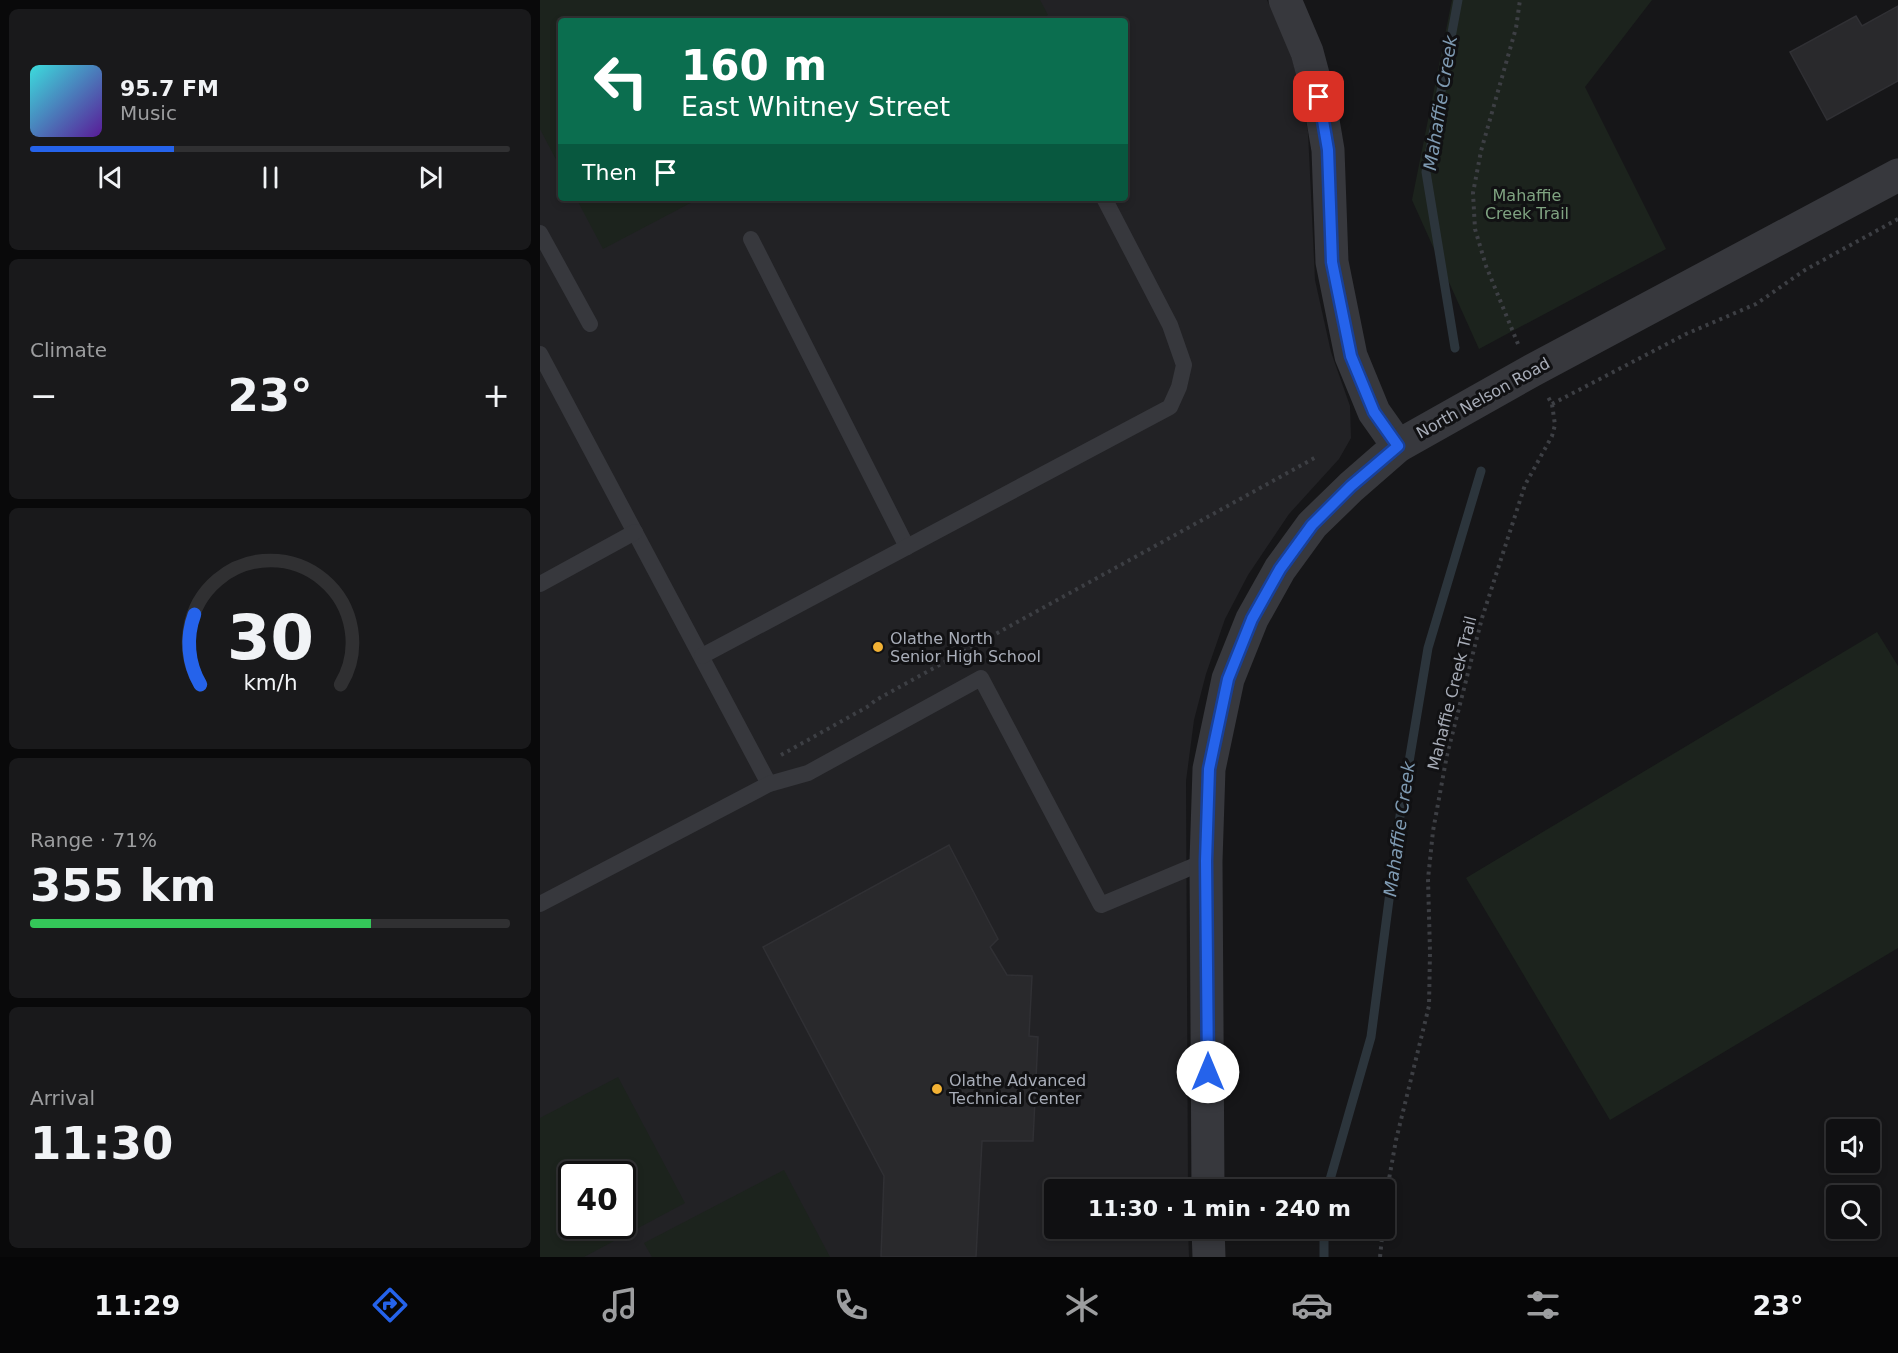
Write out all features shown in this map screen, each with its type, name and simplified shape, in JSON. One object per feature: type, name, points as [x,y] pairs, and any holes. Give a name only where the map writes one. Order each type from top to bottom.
[{"type":"street","points":[[1285,0],[1307,52],[1319,97],[1328,150],[1332,262],[1351,356],[1374,412],[1398,446]]},
{"type":"street","name":"North Nelson Road","points":[[1208,1179],[1206,861],[1209,769],[1228,679],[1252,619],[1280,569],[1312,525],[1351,486],[1398,446],[1533,370],[1898,175]]},
{"type":"street","points":[[1208,1239],[1209,1257]]},
{"type":"lane","points":[[702,656],[1170,407],[1179,387],[1184,365],[1170,325],[1106,201]]},
{"type":"lane","points":[[540,233],[590,324]]},
{"type":"lane","points":[[751,239],[907,547]]},
{"type":"lane","points":[[540,354],[769,784]]},
{"type":"lane","points":[[540,584],[635,532]]},
{"type":"lane","points":[[540,904],[769,784],[808,773],[981,678],[1101,905],[1206,861]]},
{"type":"path","name":"Mahaffie Creek Trail","points":[[1389,1179],[1396,1140],[1429,1006],[1428,879],[1433,831],[1447,755],[1482,618],[1525,485],[1552,436],[1555,425],[1551,404],[1514,336],[1486,266],[1475,229],[1473,193],[1481,151],[1516,28],[1520,0]]},
{"type":"path","points":[[1551,404],[1686,334],[1756,304],[1804,270],[1898,219]]},
{"type":"path","points":[[769,784],[782,755],[886,694],[1318,456]]},
{"type":"path","points":[[1380,1257],[1382,1239]]},
{"type":"shaded area","name":"Olathe North Senior High School","points":[[540,0],[1267,0],[1290,51],[1301,94],[1308,132],[1315,280],[1331,352],[1350,406],[1351,438],[1339,459],[1289,514],[1248,575],[1225,619],[1206,674],[1194,720],[1186,781],[1188,1179],[1044,1179],[1044,1239],[1188,1239],[1189,1257],[540,1257]]},
{"type":"green space","points":[[540,0],[1040,0],[1048,15],[1042,18],[558,18],[558,163],[540,129]]},
{"type":"green space","name":"Mahaffie Creek Trail","points":[[1452,0],[1652,0],[1585,87],[1666,249],[1479,349],[1412,200]]},
{"type":"green space","points":[[578,201],[694,201],[603,249]]},
{"type":"green space","points":[[1877,632],[1898,666],[1898,948],[1610,1120],[1466,878]]},
{"type":"green space","points":[[618,1077],[685,1203],[636,1229],[636,1161],[558,1161],[558,1239],[618,1239],[584,1257],[540,1257],[540,1118]]},
{"type":"green space","points":[[784,1170],[830,1257],[652,1257],[644,1243]]},
{"type":"building","points":[[1898,6],[1898,81],[1827,120],[1790,52],[1856,16],[1862,26]]},
{"type":"building","name":"Olathe Advanced Technical Center","points":[[949,845],[998,939],[990,947],[1007,975],[1032,976],[1029,1036],[1038,1037],[1033,1141],[982,1141],[976,1257],[881,1257],[884,1176],[763,947]]},
{"type":"waterway","name":"Mahaffie Creek","points":[[1455,348],[1426,172],[1458,0]]},
{"type":"waterway","name":"Mahaffie Creek","points":[[1330,1179],[1371,1037],[1400,816],[1428,648],[1481,471]]},
{"type":"waterway","name":"Mahaffie Creek","points":[[1324,1239],[1324,1257]]},
{"type":"place","name":"Olathe North Senior High School","points":[[878,647]]},
{"type":"place","name":"Olathe Advanced Technical Center","points":[[937,1089]]},
{"type":"route","points":[[1208,1072],[1206,861],[1209,769],[1228,679],[1252,619],[1280,569],[1312,525],[1351,486],[1398,446],[1374,412],[1351,356],[1332,262],[1328,150],[1319,97]]}]
